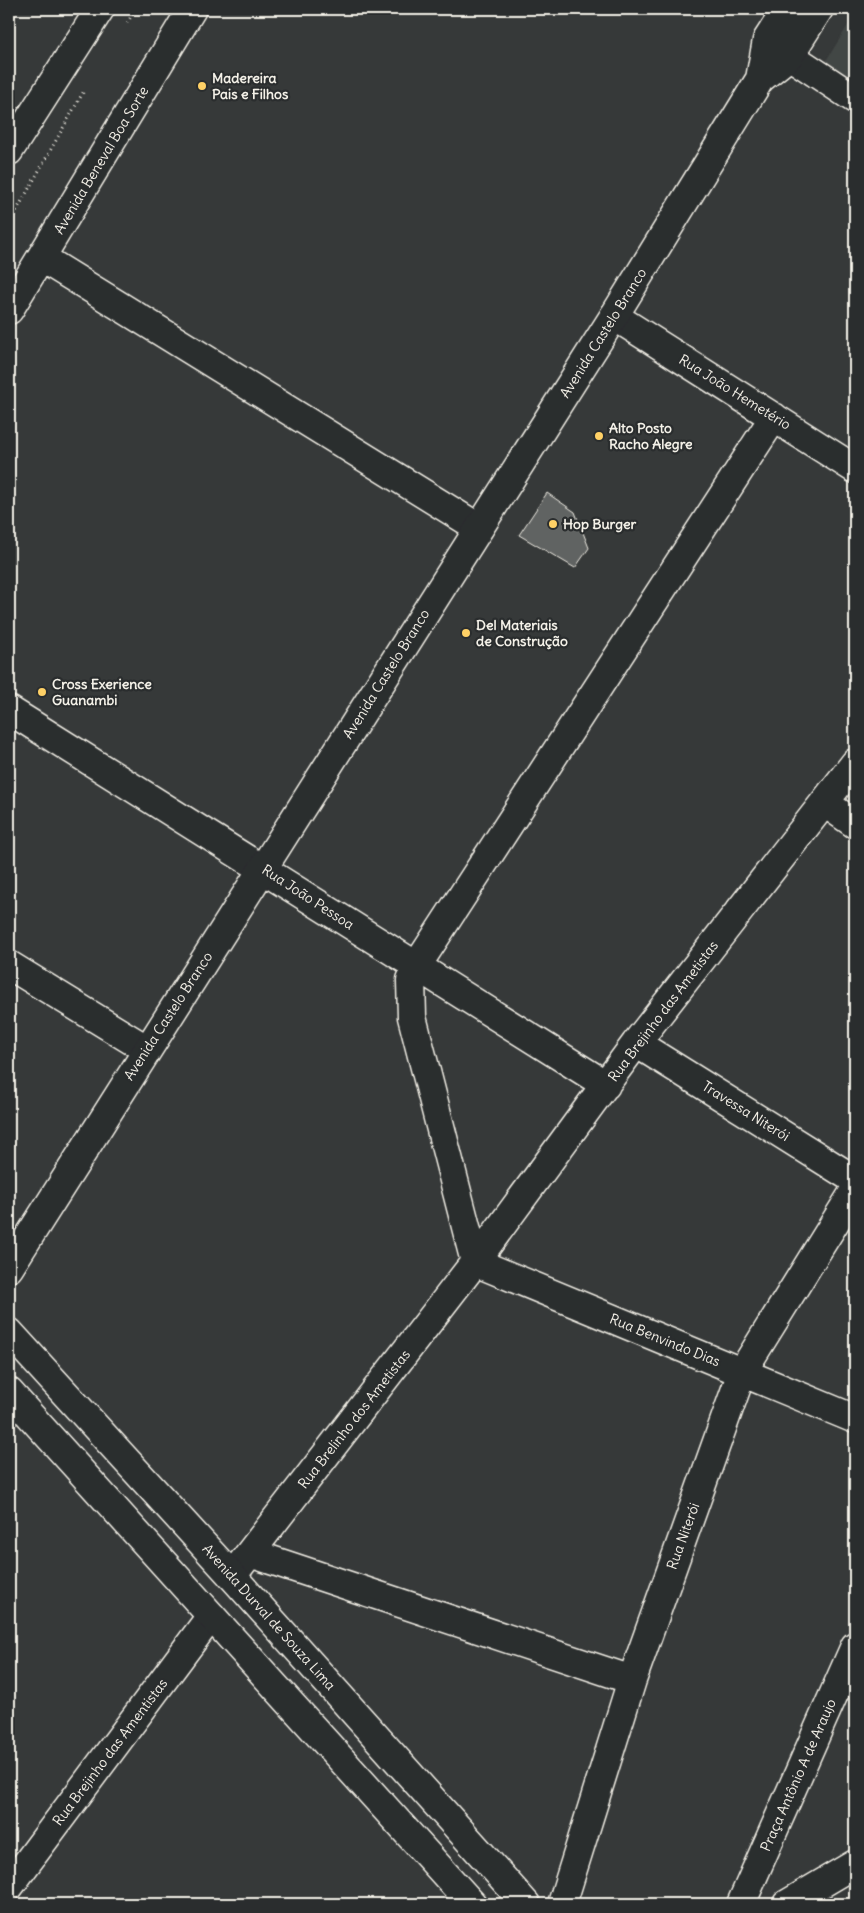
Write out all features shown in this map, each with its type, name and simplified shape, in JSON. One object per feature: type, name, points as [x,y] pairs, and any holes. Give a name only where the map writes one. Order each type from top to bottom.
[{"type":"street","points":[[9,151],[100,9]]},
{"type":"street","name":"Avenida Beneval Boa Sorte","points":[[9,310],[192,9]]},
{"type":"street","name":"Avenida Castelo Branco","points":[[760,79],[767,40],[785,9]]},
{"type":"street","name":"Avenida Castelo Branco","points":[[9,1268],[146,1049],[614,316],[760,79],[789,56],[819,9]]},
{"type":"street","points":[[767,40],[855,99]]},
{"type":"street","points":[[42,258],[479,528]]},
{"type":"street","name":"Rua João Hemetério","points":[[614,316],[855,469]]},
{"type":"street","points":[[475,1262],[412,1017],[410,980],[416,966],[774,417]]},
{"type":"street","name":"Rua João Pessoa","points":[[9,710],[606,1085]]},
{"type":"street","name":"Rua Brejinho das Ametistas","points":[[475,1262],[636,1043],[855,763]]},
{"type":"street","points":[[825,803],[855,824]]},
{"type":"street","points":[[9,965],[146,1049]]},
{"type":"street","name":"Travessa Niterói","points":[[636,1043],[855,1180]]},
{"type":"street","name":"Rua Niterói","points":[[562,1904],[632,1680],[742,1372],[855,1190]]},
{"type":"street","name":"Rua Benvindo Dias","points":[[475,1262],[855,1419]]},
{"type":"street","name":"Rua Brelinho dos Ametistas","points":[[232,1576],[475,1262]]},
{"type":"street","name":"Avenida Durval de Souza Lima","points":[[9,1332],[232,1576],[526,1904]]},
{"type":"street","points":[[9,1392],[472,1904]]},
{"type":"street","points":[[250,1553],[632,1680]]},
{"type":"street","name":"Rua Brejinho das Amentistas","points":[[9,1887],[211,1616]]},
{"type":"street","name":"Praça Antônio A de Araujo","points":[[741,1904],[855,1646]]},
{"type":"street","points":[[357,1778],[387,1748]]},
{"type":"street","points":[[787,1904],[855,1864]]},
{"type":"path","points":[[122,30],[136,9]]},
{"type":"path","points":[[9,224],[89,82]]},
{"type":"shaded area","points":[[855,14],[855,83],[824,64]]},
{"type":"building","name":"Hop Burger","points":[[547,493],[575,512],[589,548],[575,568],[519,535]]},
{"type":"place","name":"Madereira Pais e Filhos","points":[[202,86]]},
{"type":"place","name":"Alto Posto Racho Alegre","points":[[599,436]]},
{"type":"place","name":"Hop Burger","points":[[553,524]]},
{"type":"place","name":"Del Materiais de Construção","points":[[466,633]]},
{"type":"place","name":"Cross Exerience Guanambi","points":[[42,692]]}]
